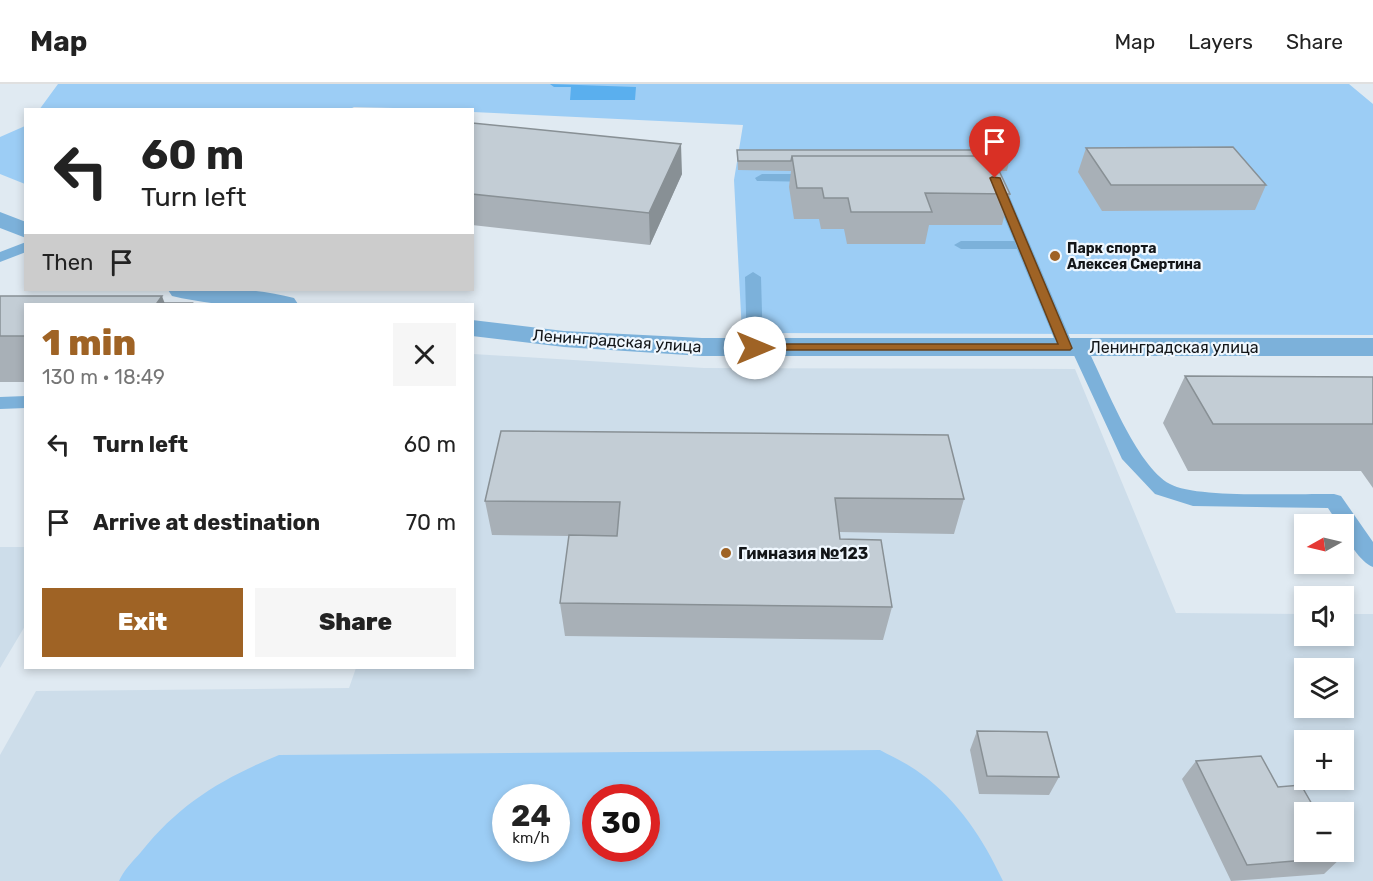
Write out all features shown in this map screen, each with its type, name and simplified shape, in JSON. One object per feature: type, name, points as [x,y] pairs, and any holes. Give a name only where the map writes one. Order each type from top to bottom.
[{"type":"street","points":[[0,219],[24,230]]},
{"type":"street","points":[[188,291],[273,303]]},
{"type":"street","name":"Ленинградская улица","points":[[474,328],[564,339],[755,348],[1373,347]]},
{"type":"lane","points":[[762,178],[832,178]]},
{"type":"lane","points":[[983,178],[995,178],[1023,245],[1072,348],[1132,459],[1162,489],[1193,499],[1335,501],[1373,560]]},
{"type":"lane","points":[[961,245],[1023,245]]},
{"type":"lane","points":[[0,258],[24,247]]},
{"type":"lane","points":[[753,276],[755,348]]},
{"type":"lane","points":[[0,403],[24,402]]},
{"type":"shaded area","name":"Парк спорта Алексея Смертина","points":[[58,84],[1349,84],[1373,104],[1373,335],[742,333],[734,180],[743,125],[474,112],[474,108],[40,108]]},
{"type":"shaded area","points":[[550,84],[636,87],[635,100],[570,100],[571,87],[554,87]]},
{"type":"shaded area","points":[[24,126],[24,184],[0,174],[0,137]]},
{"type":"shaded area","points":[[474,354],[704,368],[1075,369],[1176,613],[1294,614],[1294,646],[1354,646],[1354,614],[1373,614],[1373,881],[0,881],[0,755],[36,691],[349,688],[356,669],[474,669]]},
{"type":"shaded area","points":[[0,547],[24,547],[24,628],[0,668]]},
{"type":"shaded area","points":[[880,750],[915,770],[947,796],[969,822],[1003,881],[119,881],[123,873],[171,819],[204,794],[239,773],[279,755]]},
{"type":"building","points":[[474,123],[681,144],[649,213],[474,194]]},
{"type":"building","points":[[1233,147],[1266,185],[1111,185],[1086,148]]},
{"type":"building","points":[[737,150],[1003,150],[1009,162],[995,162],[992,156],[792,156],[791,161],[738,161]]},
{"type":"building","points":[[792,156],[992,156],[1010,194],[925,193],[932,212],[851,212],[848,198],[824,198],[822,188],[797,188]]},
{"type":"building","points":[[0,296],[162,296],[157,303],[24,303],[24,336],[0,336]]},
{"type":"building","points":[[1185,376],[1373,377],[1373,424],[1213,424]]},
{"type":"building","name":"Гимназия №123","points":[[501,431],[948,435],[964,499],[835,498],[840,539],[881,540],[892,607],[560,603],[569,535],[617,536],[620,502],[485,501]]},
{"type":"building","points":[[977,731],[1047,732],[1059,777],[987,776]]},
{"type":"building","points":[[1261,756],[1278,787],[1294,786],[1294,790],[1304,790],[1311,802],[1294,802],[1294,861],[1247,865],[1196,761]]},
{"type":"place","name":"Парк спорта Алексея Смертина","points":[[1055,256]]},
{"type":"place","name":"Гимназия №123","points":[[726,553]]},
{"type":"route","points":[[755,348],[1066,348],[995,178]]}]
